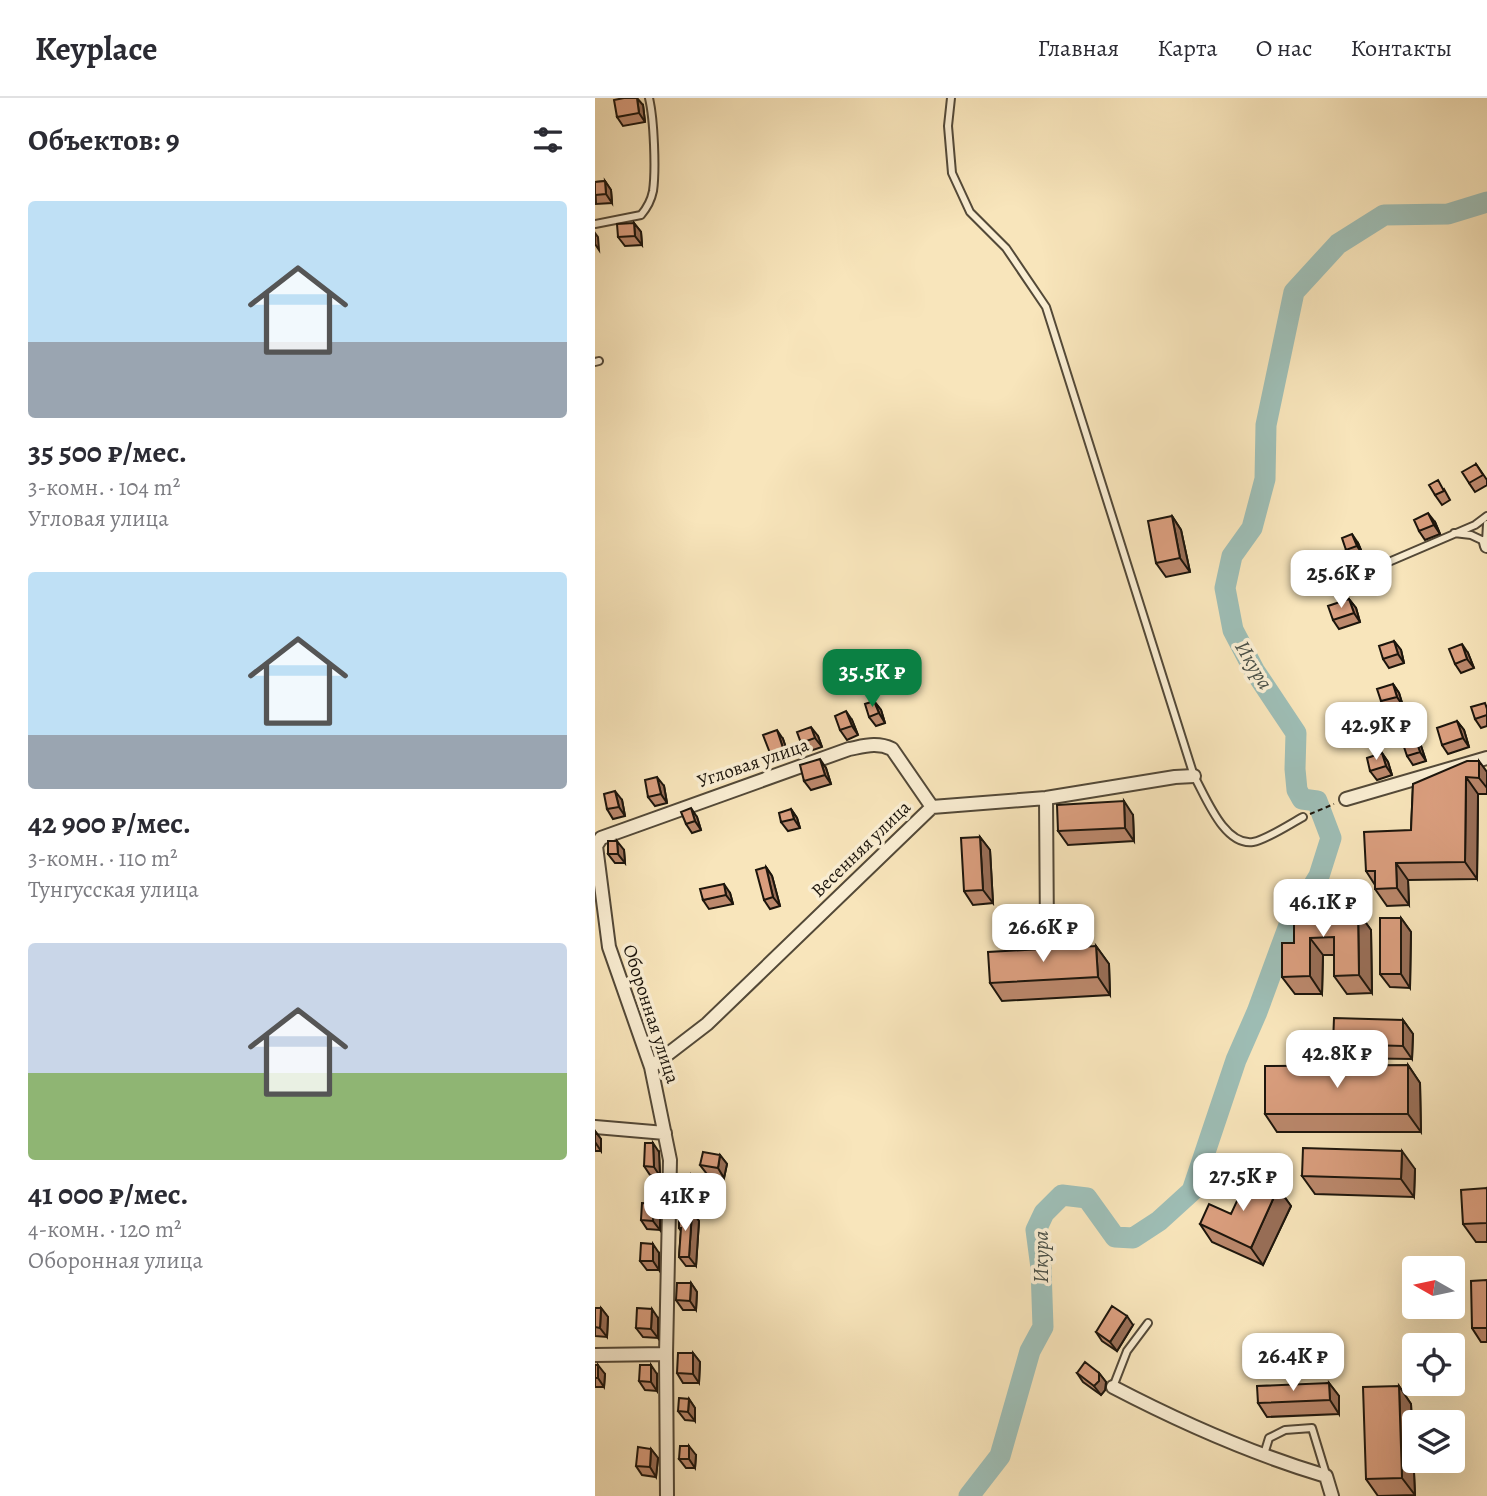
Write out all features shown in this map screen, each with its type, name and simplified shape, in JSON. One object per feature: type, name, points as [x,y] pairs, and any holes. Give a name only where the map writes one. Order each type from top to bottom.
[{"type":"street","name":"Угловая улица","points":[[601,838],[871,744],[892,749],[932,807]]},
{"type":"street","points":[[1346,799],[1487,758]]},
{"type":"street","name":"Весенняя улица","points":[[651,1067],[707,1024],[932,807],[1046,797],[1194,776]]},
{"type":"street","points":[[1046,797],[1047,936]]},
{"type":"street","name":"Оборонная улица","points":[[601,838],[596,846],[609,947],[651,1067],[670,1160],[666,1354],[667,1496]]},
{"type":"street","points":[[595,947],[609,947]]},
{"type":"street","points":[[595,1127],[665,1133]]},
{"type":"street","points":[[595,1355],[666,1354]]},
{"type":"street","points":[[1113,1387],[1163,1413],[1270,1459],[1326,1476],[1332,1496]]},
{"type":"lane","points":[[595,224],[641,215],[648,206],[653,191],[652,112],[649,98]]},
{"type":"lane","points":[[951,98],[948,126],[952,173],[970,212],[1006,248],[1046,307],[1194,776],[1223,828],[1239,841],[1254,842],[1303,817]]},
{"type":"lane","points":[[1384,565],[1475,525],[1487,516]]},
{"type":"lane","points":[[1452,533],[1471,535],[1486,544],[1487,524]]},
{"type":"lane","points":[[1113,1387],[1127,1352],[1148,1324]]},
{"type":"lane","points":[[1270,1459],[1265,1451],[1269,1438],[1285,1430],[1312,1428],[1326,1476]]},
{"type":"path","points":[[1303,817],[1346,799]]},
{"type":"building","points":[[637,98],[639,113],[617,117],[614,100]]},
{"type":"building","points":[[605,181],[606,194],[595,195],[595,182]]},
{"type":"building","points":[[634,223],[635,236],[618,237],[617,224]]},
{"type":"building","points":[[1476,464],[1483,475],[1469,483],[1462,472]]},
{"type":"building","points":[[1438,480],[1444,491],[1435,495],[1429,485]]},
{"type":"building","points":[[1428,513],[1434,525],[1419,531],[1414,520]]},
{"type":"building","points":[[1172,516],[1180,558],[1156,563],[1148,521]]},
{"type":"building","points":[[1352,534],[1357,546],[1346,550],[1342,538]]},
{"type":"building","points":[[1349,599],[1354,613],[1333,620],[1328,606]]},
{"type":"building","points":[[1394,641],[1398,654],[1383,659],[1379,646]]},
{"type":"building","points":[[1462,644],[1467,659],[1455,664],[1449,649]]},
{"type":"building","points":[[1393,684],[1397,697],[1381,701],[1377,689]]},
{"type":"building","points":[[874,701],[879,713],[869,717],[865,704]]},
{"type":"building","points":[[1485,703],[1487,715],[1475,719],[1471,707]]},
{"type":"building","points":[[846,711],[852,726],[840,730],[835,716]]},
{"type":"building","points":[[1457,721],[1463,738],[1442,745],[1437,728]]},
{"type":"building","points":[[811,727],[815,738],[801,743],[797,732]]},
{"type":"building","points":[[777,730],[783,748],[770,753],[763,735]]},
{"type":"building","points":[[1415,737],[1420,752],[1407,756],[1402,741]]},
{"type":"building","points":[[1382,753],[1386,766],[1370,771],[1367,758]]},
{"type":"building","points":[[820,759],[825,775],[804,781],[800,765]]},
{"type":"building","points":[[1467,761],[1479,761],[1479,778],[1466,777],[1465,862],[1396,863],[1397,888],[1375,889],[1375,871],[1366,871],[1364,832],[1411,830],[1413,784]]},
{"type":"building","points":[[657,777],[661,794],[648,797],[645,780]]},
{"type":"building","points":[[615,791],[619,807],[607,809],[604,794]]},
{"type":"building","points":[[1124,801],[1125,828],[1058,831],[1057,805]]},
{"type":"building","points":[[691,808],[695,821],[686,824],[681,812]]},
{"type":"building","points":[[791,809],[794,819],[781,822],[779,813]]},
{"type":"building","points":[[980,837],[983,890],[964,891],[961,838]]},
{"type":"building","points":[[608,841],[617,841],[618,854],[608,854]]},
{"type":"building","points":[[766,867],[773,897],[764,900],[756,870]]},
{"type":"building","points":[[724,884],[726,895],[703,900],[700,889]]},
{"type":"building","points":[[1338,901],[1339,914],[1358,912],[1359,975],[1334,976],[1334,937],[1310,938],[1310,976],[1282,977],[1282,943],[1294,943],[1294,912],[1305,912],[1305,902]]},
{"type":"building","points":[[1380,918],[1401,918],[1401,974],[1380,974]]},
{"type":"building","points":[[1096,946],[1098,977],[990,983],[988,952]]},
{"type":"building","points":[[1334,1018],[1403,1020],[1403,1046],[1333,1044]]},
{"type":"building","points":[[1408,1065],[1408,1114],[1265,1114],[1265,1066]]},
{"type":"building","points":[[645,1143],[653,1143],[654,1167],[644,1166]]},
{"type":"building","points":[[1303,1148],[1402,1151],[1401,1179],[1302,1176]]},
{"type":"building","points":[[703,1152],[720,1155],[718,1168],[700,1165]]},
{"type":"building","points":[[681,1174],[691,1175],[691,1187],[681,1187]]},
{"type":"building","points":[[1249,1175],[1278,1188],[1251,1248],[1200,1224],[1209,1204],[1231,1214]]},
{"type":"building","points":[[1487,1188],[1487,1223],[1463,1224],[1461,1190]]},
{"type":"building","points":[[642,1203],[654,1204],[653,1221],[641,1220]]},
{"type":"building","points":[[679,1211],[692,1212],[689,1257],[679,1257]]},
{"type":"building","points":[[641,1243],[653,1244],[653,1261],[640,1261]]},
{"type":"building","points":[[1487,1280],[1487,1328],[1472,1328],[1471,1281]]},
{"type":"building","points":[[677,1283],[691,1283],[690,1301],[676,1300]]},
{"type":"building","points":[[1112,1306],[1127,1316],[1110,1342],[1096,1332]]},
{"type":"building","points":[[595,1308],[601,1308],[600,1328],[595,1327]]},
{"type":"building","points":[[637,1308],[652,1309],[651,1329],[636,1328]]},
{"type":"building","points":[[678,1353],[693,1353],[693,1374],[677,1373]]},
{"type":"building","points":[[1085,1362],[1099,1373],[1099,1381],[1094,1386],[1077,1373]]},
{"type":"building","points":[[595,1365],[598,1365],[598,1378],[595,1378]]},
{"type":"building","points":[[640,1365],[651,1365],[651,1382],[639,1381]]},
{"type":"building","points":[[1329,1383],[1330,1400],[1258,1403],[1257,1386]]},
{"type":"building","points":[[1399,1386],[1402,1478],[1366,1479],[1363,1387]]},
{"type":"building","points":[[679,1398],[689,1399],[688,1412],[678,1411]]},
{"type":"building","points":[[680,1446],[689,1446],[689,1459],[679,1459]]},
{"type":"building","points":[[638,1447],[651,1449],[650,1467],[636,1466]]},
{"type":"waterway","name":"Икура","points":[[969,1496],[1000,1456],[1030,1351],[1043,1327],[1041,1268],[1036,1230],[1044,1213],[1062,1195],[1087,1198],[1115,1237],[1133,1238],[1159,1221],[1192,1191],[1236,1060],[1289,925],[1319,876],[1331,838],[1317,801],[1302,799],[1297,790],[1296,733],[1254,670],[1233,630],[1225,588],[1232,556],[1252,528],[1265,479],[1266,425],[1294,292],[1338,244],[1384,215],[1448,214],[1487,202]]}]
